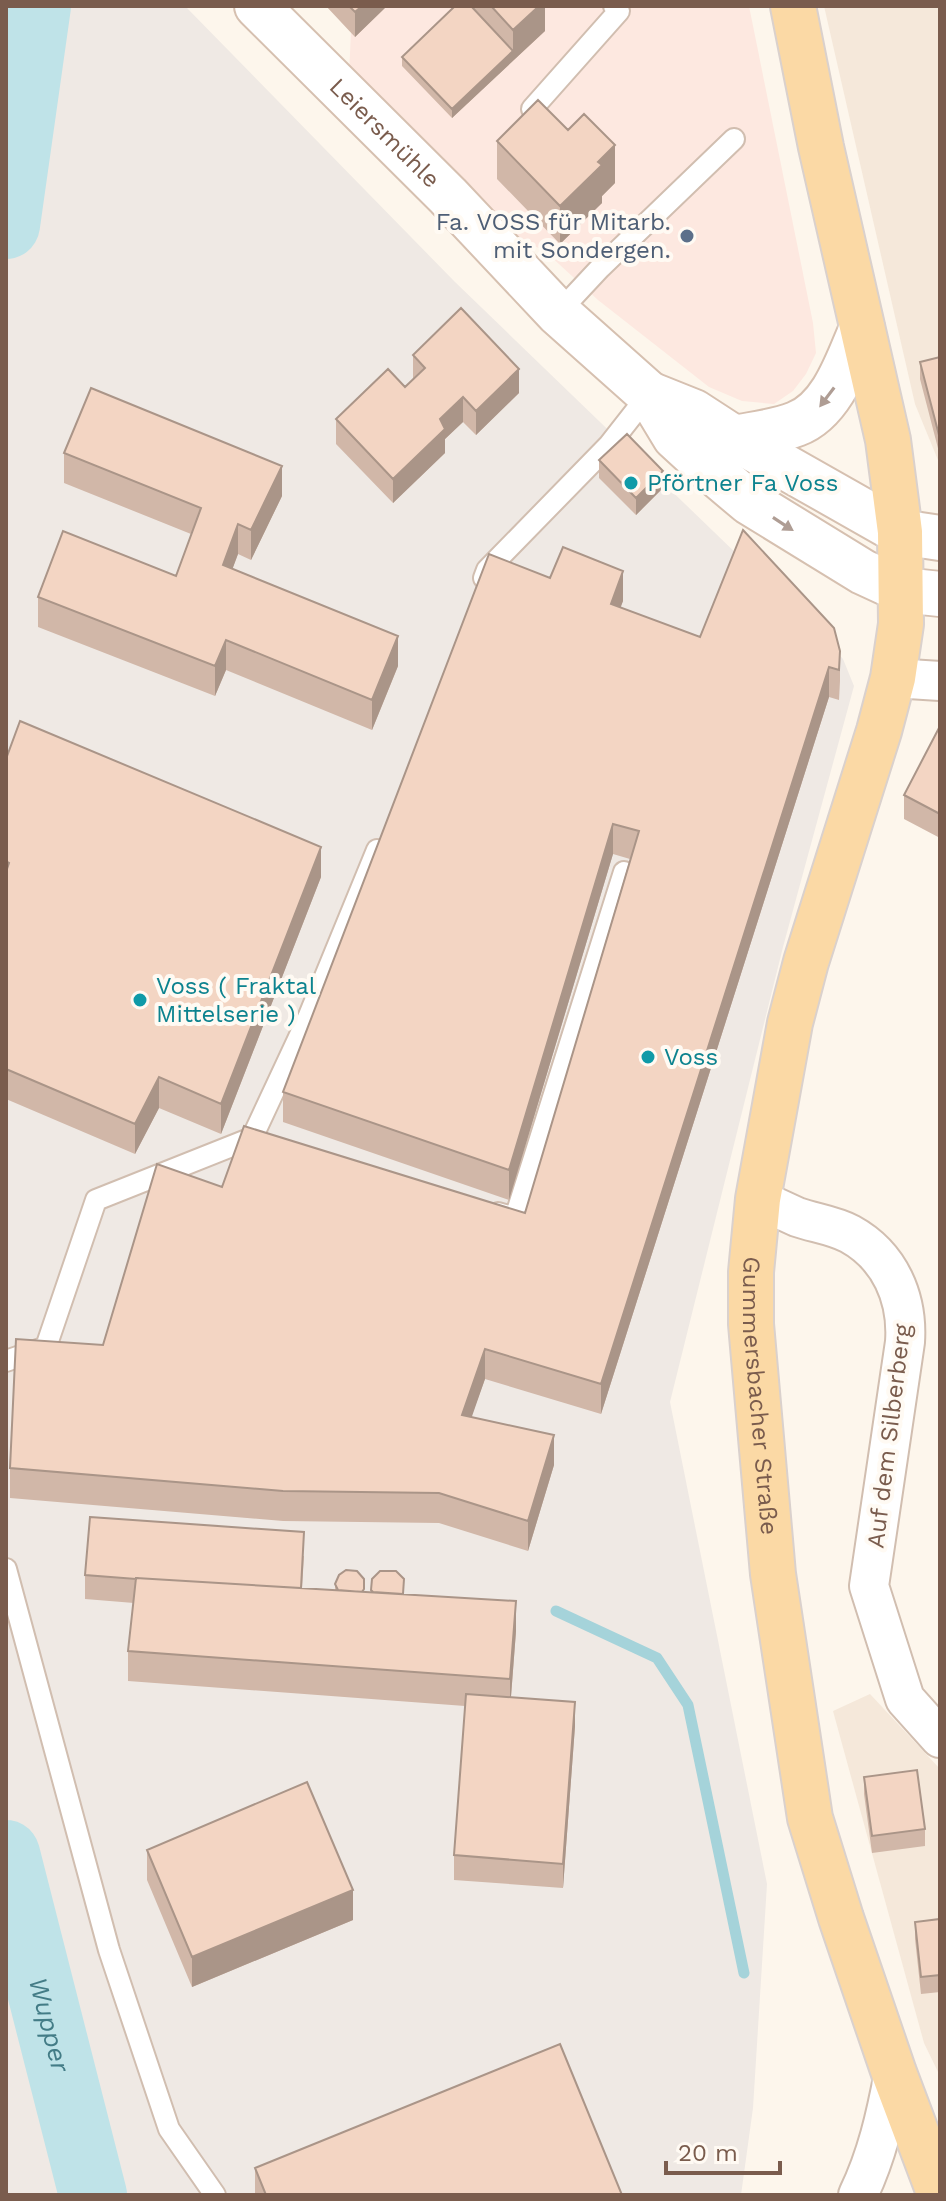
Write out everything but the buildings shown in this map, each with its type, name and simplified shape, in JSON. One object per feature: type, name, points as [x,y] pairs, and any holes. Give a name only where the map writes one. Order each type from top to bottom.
[{"type":"main road","name":"Leiersmühle","points":[[257,6],[448,196],[558,313],[649,394],[675,437],[749,502],[863,572],[921,592]]},
{"type":"main road","name":"Gummersbacher Straße","points":[[793,6],[821,147],[888,440],[920,535],[921,592],[901,624],[893,678],[790,1023],[758,1199],[751,1272],[751,1324],[773,1574],[808,1802],[841,1918],[940,2195]]},
{"type":"main road","points":[[734,438],[799,423],[820,406],[840,378],[862,328]]},
{"type":"main road","name":"Leiersmühle","points":[[649,394],[694,412],[734,438],[920,535]]},
{"type":"street","points":[[893,678],[940,681]]},
{"type":"street","name":"Auf dem Silberberg","points":[[758,1199],[798,1217],[848,1233],[863,1242],[887,1268],[904,1302],[905,1342],[869,1586],[905,1699],[940,1738]]},
{"type":"street","points":[[858,2195],[886,2118],[894,2073]]},
{"type":"lane","points":[[532,109],[619,11],[614,6]]},
{"type":"lane","points":[[558,313],[600,268],[734,139]]},
{"type":"lane","points":[[476,600],[487,570],[609,445],[649,394]]},
{"type":"lane","points":[[6,1361],[46,1347],[96,1200],[260,1141],[384,832]]},
{"type":"lane","points":[[486,1209],[515,1218],[624,872]]},
{"type":"lane","points":[[6,1569],[114,1965],[169,2129],[215,2195]]},
{"type":"shaded area","points":[[6,6],[185,6],[455,282],[827,641],[843,659],[854,686],[783,947],[670,1402],[767,1884],[753,2108],[741,2195],[6,2195]]},
{"type":"shaded area","points":[[326,6],[749,6],[813,323],[816,353],[793,391],[774,404],[742,401],[709,387],[598,300],[547,253],[448,196],[348,96],[351,32]]},
{"type":"shaded area","points":[[824,6],[940,6],[940,465],[915,404]]},
{"type":"shaded area","points":[[870,1694],[940,1769],[940,2076],[924,2043],[833,1711]]},
{"type":"waterway","name":"Wupper","points":[[6,225],[37,6]]},
{"type":"waterway","points":[[556,1611],[657,1658],[688,1705],[744,1973]]},
{"type":"waterway","name":"Wupper","points":[[6,1854],[93,2195]]},
{"type":"place","name":"Fa. VOSS für Mitarb. mit Sondergen.","points":[[687,236]]},
{"type":"place","name":"Pförtner Fa Voss","points":[[631,483]]},
{"type":"place","name":"Voss ( Fraktal Mittelserie )","points":[[140,1000]]},
{"type":"place","name":"Voss","points":[[648,1057]]}]
